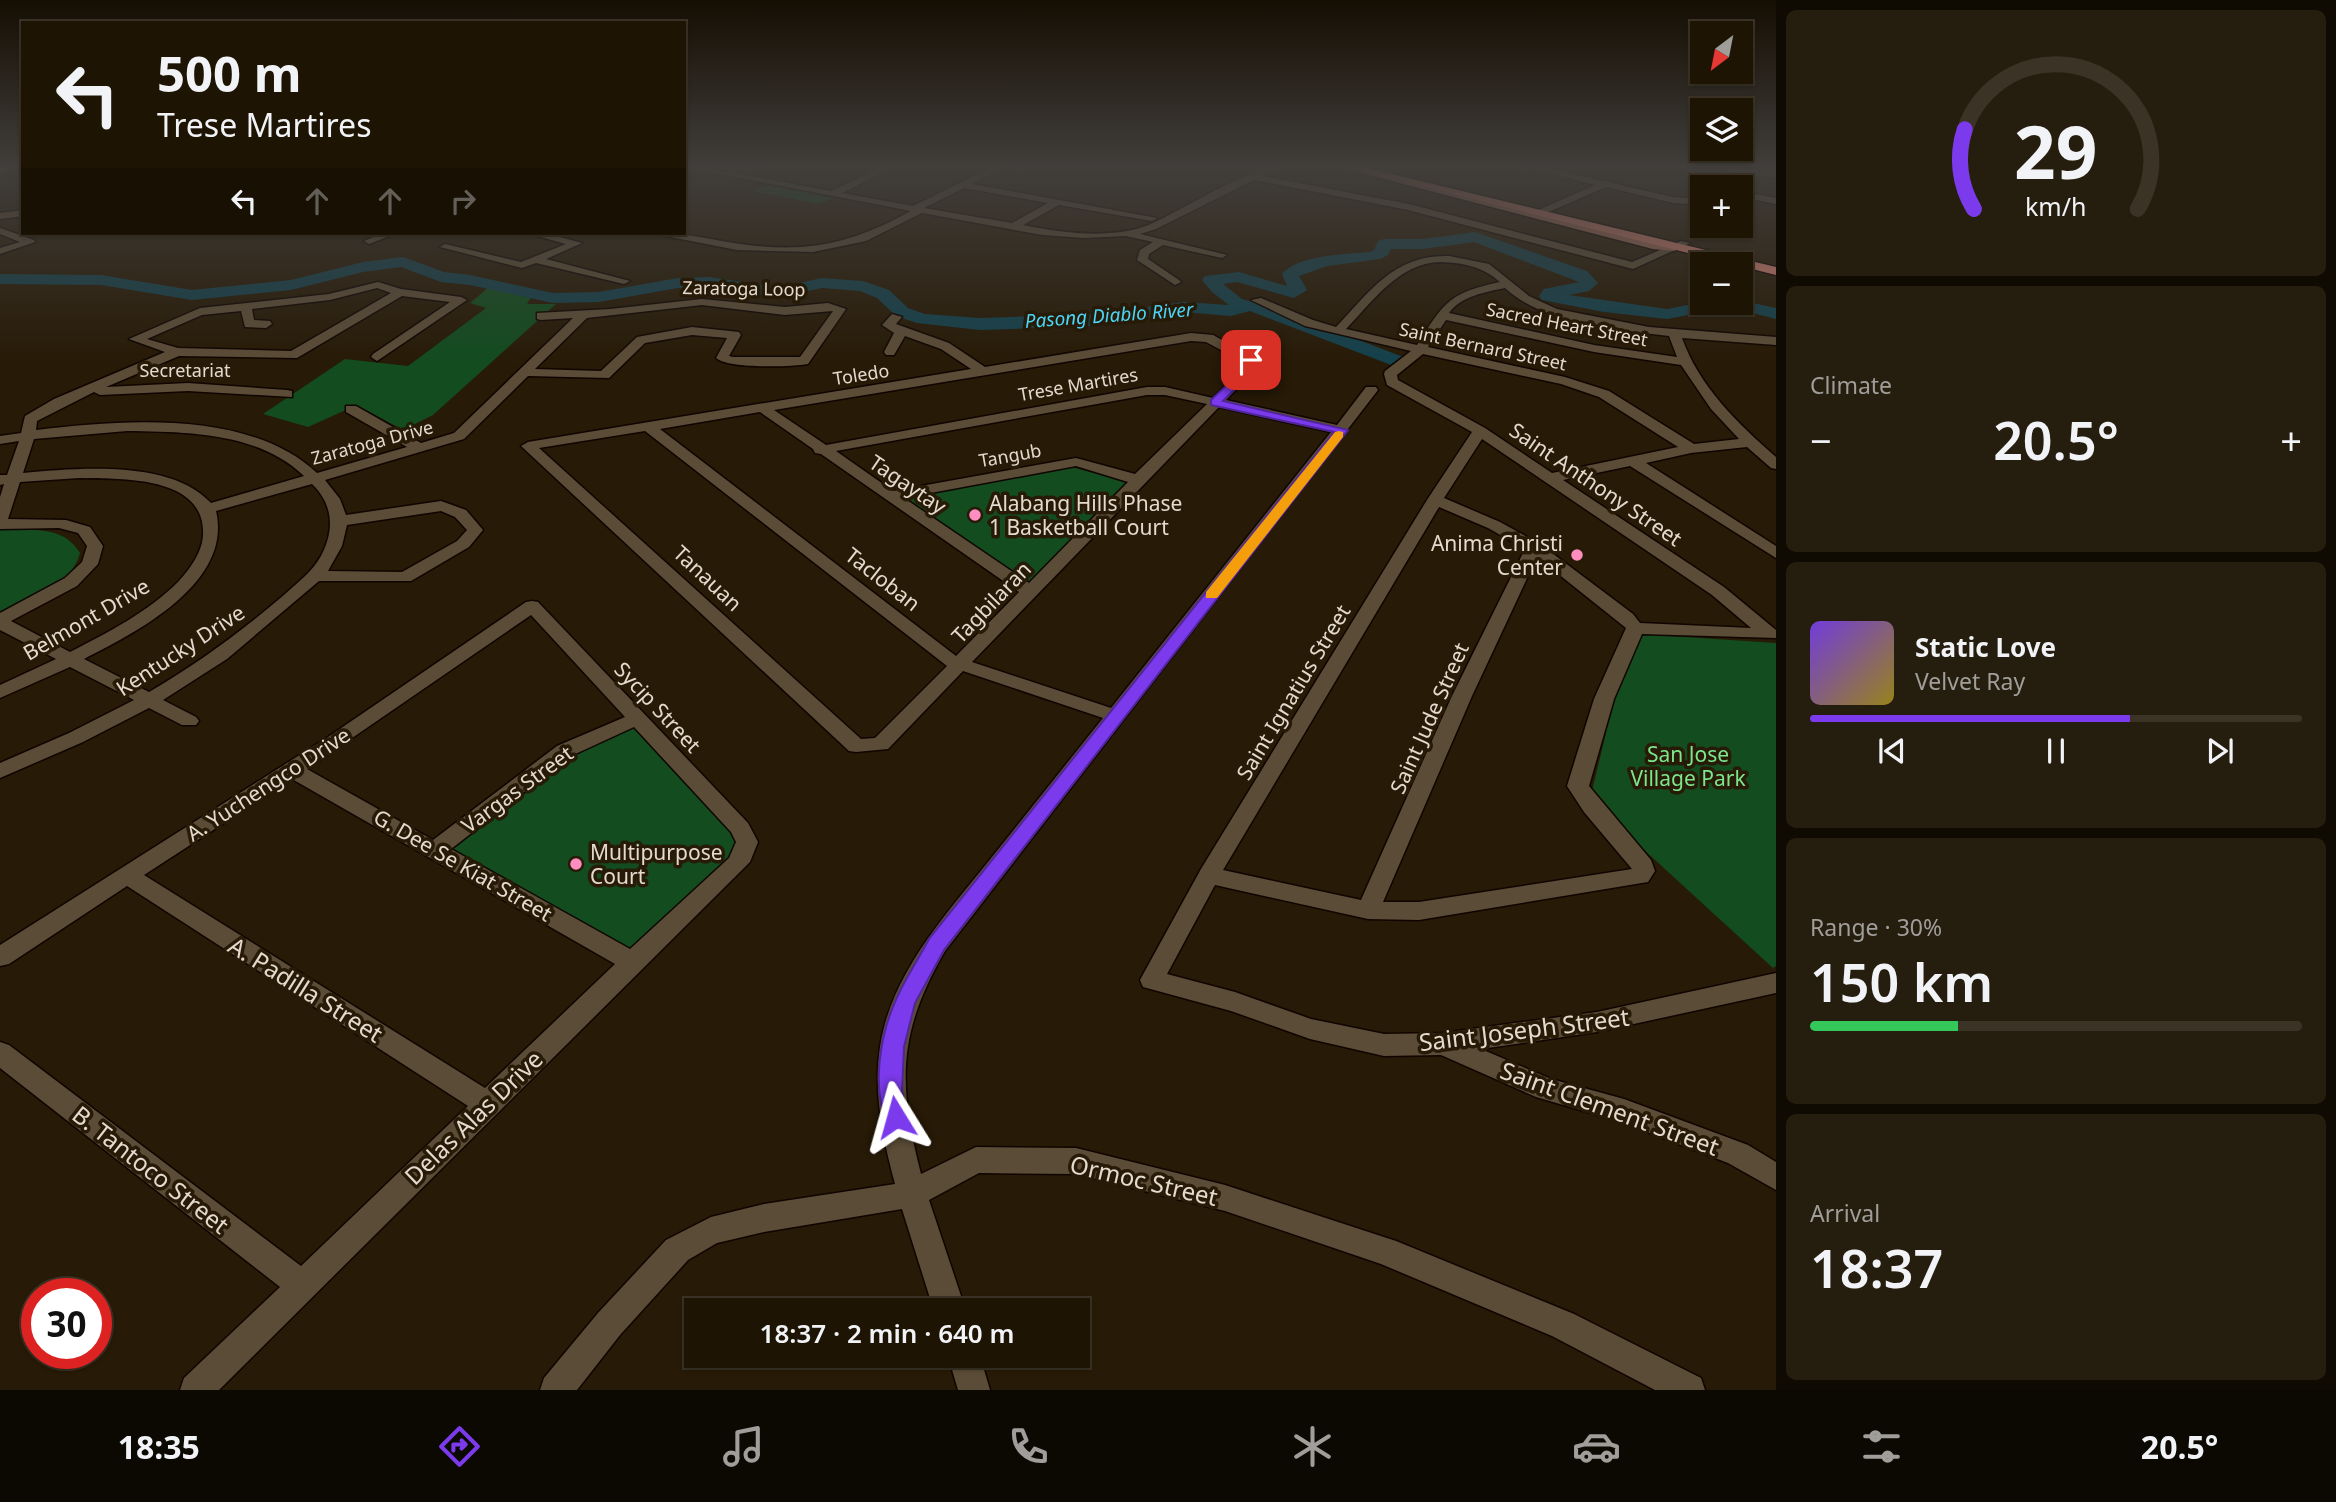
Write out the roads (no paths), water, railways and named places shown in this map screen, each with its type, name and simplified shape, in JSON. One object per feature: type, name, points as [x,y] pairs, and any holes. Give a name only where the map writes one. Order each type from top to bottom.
[{"type":"highway","points":[[1629,233],[1776,269]]},
{"type":"main road","points":[[1601,233],[1653,246],[1679,246]]},
{"type":"street","points":[[0,251],[30,242],[5,233]]},
{"type":"street","points":[[674,235],[746,249],[799,249],[862,239],[874,233]]},
{"type":"street","points":[[1055,233],[1135,233]]},
{"type":"street","points":[[1124,233],[1222,255]]},
{"type":"street","points":[[1506,233],[1633,267],[1679,246]]},
{"type":"street","points":[[369,241],[386,235]]},
{"type":"street","points":[[445,247],[522,265],[577,243],[541,235]]},
{"type":"street","points":[[1161,242],[1144,252],[1142,260],[1175,282]]},
{"type":"street","points":[[1338,331],[1401,270],[1424,259],[1462,262],[1488,268],[1514,292],[1540,307],[1608,324],[1674,333],[1776,341]]},
{"type":"street","points":[[535,260],[624,281]]},
{"type":"street","points":[[946,1298],[912,1194],[891,1091],[893,1047],[905,1003],[936,945],[1342,430],[1390,374],[1420,350],[1441,315],[1460,297],[1474,291],[1508,284]]},
{"type":"street","points":[[377,357],[461,300],[400,292],[378,285],[330,297],[200,312],[135,340],[177,352],[293,355],[400,292]]},
{"type":"street","name":"Saint Bernard Street","points":[[1257,300],[1309,323],[1338,331],[1565,381],[1604,394],[1691,449]]},
{"type":"street","name":"Zaratoga Loop","points":[[524,372],[604,375],[641,340],[692,331],[735,335],[722,358],[732,361],[804,361],[841,309],[828,306],[785,311],[702,302],[541,316]]},
{"type":"street","points":[[246,307],[249,324],[266,324]]},
{"type":"street","name":"Zaratoga Drive","points":[[208,509],[459,436],[584,314]]},
{"type":"street","name":"Sacred Heart Street","points":[[1441,315],[1580,347],[1633,357],[1687,362]]},
{"type":"street","points":[[896,317],[888,325],[901,332],[946,344],[983,372]]},
{"type":"street","points":[[890,352],[901,332]]},
{"type":"street","points":[[1674,333],[1687,362],[1712,402],[1776,466]]},
{"type":"street","name":"Toledo","points":[[528,446],[1201,337]]},
{"type":"street","name":"Tagbilaran","points":[[856,746],[880,744],[1253,366],[1253,363],[1209,338],[1201,337]]},
{"type":"street","points":[[0,622],[71,582],[90,564],[95,546],[84,530],[60,523],[0,522],[6,479],[28,435],[30,419],[42,410],[177,352]]},
{"type":"street","name":"Saint Anthony Street","points":[[1382,386],[1480,431],[1718,591],[1772,635]]},
{"type":"street","name":"Secretariat","points":[[82,392],[188,387],[287,394]]},
{"type":"street","name":"Trese Martires","points":[[820,450],[1147,391],[1165,391],[1342,430]]},
{"type":"street","name":"Tagaytay","points":[[763,408],[820,450],[1031,592]]},
{"type":"street","points":[[351,409],[420,448]]},
{"type":"street","points":[[0,440],[28,435],[127,427],[208,431],[249,440],[287,455],[317,477],[330,494],[340,521],[441,506],[455,510],[469,521],[474,530],[463,544],[405,577],[314,576]]},
{"type":"street","name":"Tacloban","points":[[649,427],[959,665],[1116,716]]},
{"type":"street","name":"Saint Ignatius Street","points":[[1152,980],[1209,876],[1435,500],[1480,431]]},
{"type":"street","points":[[1549,478],[1691,449],[1750,442]]},
{"type":"street","name":"Tanauan","points":[[528,446],[856,746]]},
{"type":"street","points":[[1633,461],[1776,553]]},
{"type":"street","name":"Tangub","points":[[889,496],[1076,463],[1138,480]]},
{"type":"street","points":[[6,479],[93,473],[136,476],[171,484],[193,495],[208,509]]},
{"type":"street","points":[[1435,500],[1494,525],[1534,547],[1627,618],[1635,628],[1772,635]]},
{"type":"street","name":"Belmont Drive","points":[[0,692],[107,639],[176,593],[205,558],[212,531],[208,509]]},
{"type":"street","name":"Kentucky Drive","points":[[0,771],[69,741],[149,700],[254,631],[314,576],[333,547],[340,521]]},
{"type":"street","name":"Saint Jude Street","points":[[1368,910],[1462,696],[1534,547]]},
{"type":"street","name":"Sycip Street","points":[[532,606],[740,828],[747,842]]},
{"type":"street","name":"A. Yuchengco Drive","points":[[0,957],[293,770],[456,661],[532,606]]},
{"type":"street","points":[[0,622],[189,721]]},
{"type":"street","points":[[1209,876],[1368,910],[1419,911],[1640,876],[1644,871],[1643,866],[1592,807],[1578,786],[1604,699],[1635,628]]},
{"type":"street","name":"Vargas Street","points":[[436,849],[564,751],[639,718]]},
{"type":"street","name":"G. Dee Se Kiat Street","points":[[293,770],[632,962]]},
{"type":"street","name":"Delas Alas Drive","points":[[196,1390],[486,1103],[738,862],[747,842]]},
{"type":"street","name":"A. Padilla Street","points":[[126,875],[486,1103]]},
{"type":"street","name":"Saint Joseph Street","points":[[1152,980],[1235,1002],[1310,1029],[1384,1045],[1442,1044],[1598,1022],[1776,983]]},
{"type":"street","name":"Saint Clement Street","points":[[1442,1044],[1546,1089],[1624,1111],[1738,1154],[1776,1177]]},
{"type":"street","name":"B. Tantoco Street","points":[[0,1053],[302,1285]]},
{"type":"street","name":"Ormoc Street","points":[[556,1390],[609,1324],[677,1250],[711,1231],[764,1218],[912,1194],[976,1160],[1076,1161],[1225,1198],[1385,1251],[1563,1325],[1689,1390]]},
{"type":"street","points":[[968,1368],[974,1390]]},
{"type":"waterway","name":"Pasong Diablo River","points":[[0,279],[101,280],[192,295],[291,285],[363,267],[403,262],[441,277],[470,280],[553,298],[599,297],[678,283],[709,282],[769,291],[785,291],[822,283],[863,286],[883,294],[902,312],[923,319],[980,324],[1093,320],[1184,307],[1242,310],[1211,280],[1239,277],[1294,293],[1298,290],[1290,274],[1311,265],[1374,256],[1382,252],[1384,244],[1423,244],[1475,237],[1581,275],[1589,283],[1583,287],[1550,293],[1548,296],[1604,307],[1667,314],[1709,306],[1753,308],[1776,314]]},
{"type":"waterway","points":[[1238,303],[1268,311],[1399,362]]},
{"type":"place","name":"Alabang Hills Phase 1 Basketball Court","points":[[975,515]]},
{"type":"place","name":"Anima Christi Center","points":[[1577,555]]},
{"type":"place","name":"Multipurpose Court","points":[[576,864]]},
{"type":"park label","name":"San Jose Village Park","points":[[1688,766]]}]
